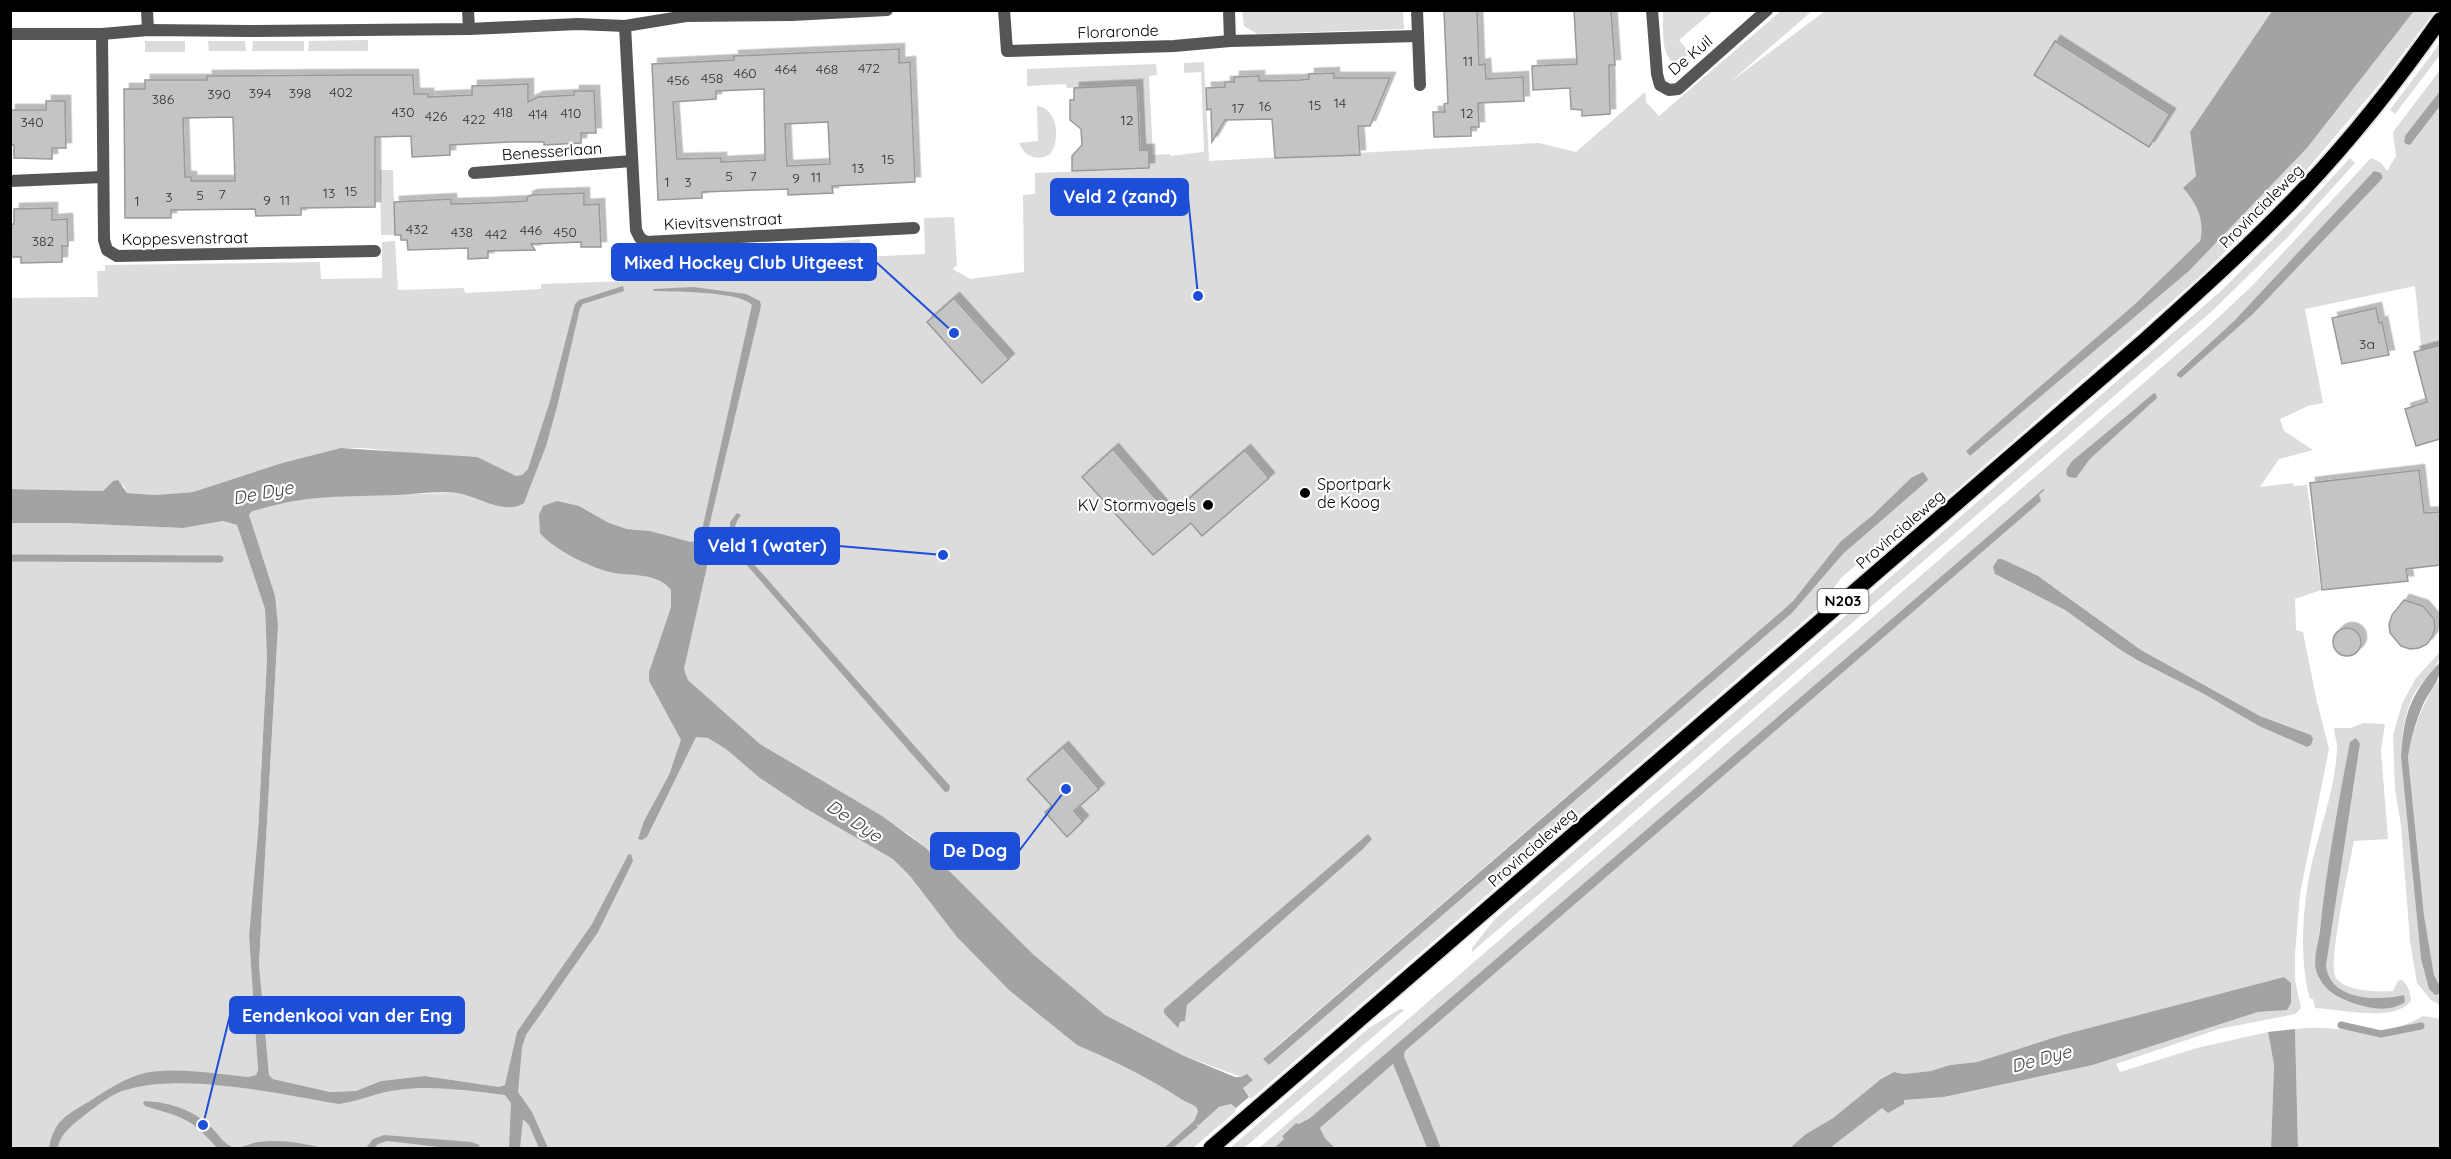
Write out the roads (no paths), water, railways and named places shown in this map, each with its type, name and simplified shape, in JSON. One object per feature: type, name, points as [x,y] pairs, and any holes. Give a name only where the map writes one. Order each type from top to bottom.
[{"type":"main road","name":"Provincialeweg","points":[[1211,1149],[2209,282],[2303,190],[2364,121],[2440,20]]},
{"type":"street","points":[[147,10],[148,30]]},
{"type":"street","points":[[468,10],[469,29]]},
{"type":"street","points":[[10,34],[102,34],[148,30],[250,32],[469,29],[578,24],[625,26],[686,13],[792,15],[888,10]]},
{"type":"street","name":"Floraronde","points":[[1004,10],[1007,51],[1174,46],[1230,41],[1418,36]]},
{"type":"street","points":[[1229,10],[1230,41]]},
{"type":"street","points":[[1418,10],[1420,85]]},
{"type":"street","name":"De Kuil","points":[[1652,10],[1656,74],[1660,85],[1669,90],[1678,89],[1767,10]]},
{"type":"street","name":"Kievitsvenstraat","points":[[625,26],[636,230],[640,238],[646,242],[914,228]]},
{"type":"street","name":"Koppesvenstraat","points":[[102,34],[104,240],[107,250],[117,256],[375,251]]},
{"type":"street","name":"Benesserlaan","points":[[474,173],[632,161]]},
{"type":"street","points":[[10,181],[103,177]]},
{"type":"water","points":[[2272,11],[2414,11],[2307,148],[2189,271],[1970,456],[1966,451],[2135,304],[2200,241],[2201,219],[2183,188],[2196,176],[2190,132]]},
{"type":"water","points":[[2440,91],[2440,106],[2410,145],[2406,144],[2405,136]]},
{"type":"water","points":[[2374,171],[2381,173],[2383,178],[2253,314],[2181,378],[2177,376],[2177,373],[2234,321]]},
{"type":"water","name":"De Dye","points":[[623,286],[624,291],[583,304],[580,308],[546,446],[524,503],[508,507],[457,493],[435,492],[306,499],[270,506],[251,512],[249,515],[275,596],[278,626],[259,964],[269,1075],[273,1079],[330,1092],[356,1091],[381,1081],[425,1076],[499,1087],[505,1085],[517,1032],[592,924],[628,855],[631,854],[633,861],[598,932],[526,1035],[522,1047],[518,1092],[532,1112],[548,1148],[539,1148],[529,1125],[523,1119],[520,1148],[509,1148],[511,1103],[505,1095],[425,1088],[390,1091],[339,1104],[231,1086],[175,1083],[149,1085],[115,1094],[68,1129],[58,1148],[49,1148],[54,1131],[62,1120],[107,1090],[134,1076],[166,1071],[194,1071],[248,1077],[256,1075],[258,1070],[249,936],[258,832],[267,659],[265,609],[237,525],[223,521],[183,528],[11,523],[11,489],[103,491],[113,481],[118,480],[127,493],[156,495],[193,492],[282,463],[341,448],[477,457],[516,476],[522,475],[528,469],[550,401],[575,304],[579,300]]},
{"type":"water","name":"De Dye","points":[[693,287],[746,294],[760,301],[761,306],[704,548],[707,567],[684,669],[688,680],[760,744],[882,816],[926,848],[1034,955],[1105,1015],[1182,1055],[1235,1077],[1247,1074],[1253,1080],[1243,1088],[1249,1097],[1236,1108],[1231,1104],[1219,1107],[1199,1125],[1196,1124],[1198,1127],[1173,1148],[1164,1148],[1194,1121],[1198,1112],[1195,1106],[1130,1070],[1077,1045],[1009,990],[957,937],[910,876],[893,859],[805,808],[760,778],[726,749],[708,738],[696,737],[647,837],[642,840],[638,839],[644,821],[669,775],[681,740],[649,681],[649,672],[671,607],[671,590],[652,578],[605,571],[564,552],[540,533],[539,515],[543,506],[557,501],[579,506],[609,523],[627,529],[650,531],[691,542],[700,539],[752,305],[734,297],[654,291],[653,289]]},
{"type":"water","points":[[2154,393],[2157,398],[2090,459],[2076,478],[2066,474],[2072,461]]},
{"type":"water","points":[[1923,472],[1927,481],[1843,554],[1792,613],[1269,1065],[1263,1059],[1783,610],[1793,601],[1840,542],[1874,514],[1911,478]]},
{"type":"water","points":[[2045,489],[2039,495],[2041,501],[1405,1051],[1404,1056],[1441,1148],[1427,1148],[1393,1064],[1320,1128],[1325,1138],[1335,1148],[1274,1148],[1284,1139],[1282,1136],[1296,1123],[1299,1124],[1310,1118]]},
{"type":"water","points":[[737,513],[741,515],[735,529],[737,545],[950,786],[949,791],[945,792],[731,547],[730,522]]},
{"type":"water","points":[[1998,559],[2038,576],[2141,650],[2260,716],[2311,735],[2313,739],[2311,745],[2307,747],[2259,726],[2204,694],[2137,660],[2065,610],[1995,574],[1993,567]]},
{"type":"water","points":[[2440,662],[2439,675],[2420,713],[2408,757],[2424,915],[2434,975],[2440,984],[2440,994],[2435,995],[2429,989],[2421,959],[2401,757],[2404,728],[2410,705]]},
{"type":"water","points":[[2356,738],[2360,744],[2326,966],[2336,986],[2346,992],[2369,998],[2404,995],[2405,1002],[2387,1008],[2362,1006],[2337,996],[2322,983],[2315,965],[2341,789],[2350,742]]},
{"type":"water","points":[[1368,834],[1372,839],[1363,849],[1187,1005],[1185,1021],[1180,1022],[1178,1028],[1164,1013],[1164,1009]]},
{"type":"water","name":"De Dye","points":[[2284,977],[2291,983],[2291,1003],[2287,1010],[2258,1012],[2093,1065],[1944,1097],[1904,1100],[1904,1104],[1888,1113],[1882,1108],[1830,1148],[1790,1148],[1806,1134],[1833,1118],[1881,1079],[1894,1072],[1904,1074],[1931,1071],[1950,1065],[1977,1062],[2062,1035]]},
{"type":"water","points":[[2295,1029],[2298,1148],[2271,1148],[2274,1065],[2268,1032]]},
{"type":"water","points":[[145,1101],[173,1105],[197,1116],[232,1147],[275,1141],[323,1148],[217,1148],[193,1124],[178,1116],[145,1106],[143,1103]]},
{"type":"water","points":[[384,1135],[471,1142],[480,1145],[477,1148],[448,1148],[387,1141],[374,1148],[366,1148],[373,1139]]},
{"type":"waterway","points":[[10,558],[220,559]]},
{"type":"waterway","points":[[2341,1025],[2381,1034],[2421,1026]]},
{"type":"place","name":"Veld 2 (zand)","points":[[1198,296]]},
{"type":"place","name":"Mixed Hockey Club Uitgeest","points":[[954,333]]},
{"type":"place","name":"Sportpark de Koog","points":[[1305,493]]},
{"type":"place","name":"KV Stormvogels","points":[[1208,505]]},
{"type":"place","name":"Veld 1 (water)","points":[[943,555]]},
{"type":"place","name":"De Dog","points":[[1066,789]]},
{"type":"place","name":"Eendenkooi van der Eng","points":[[203,1125]]}]
